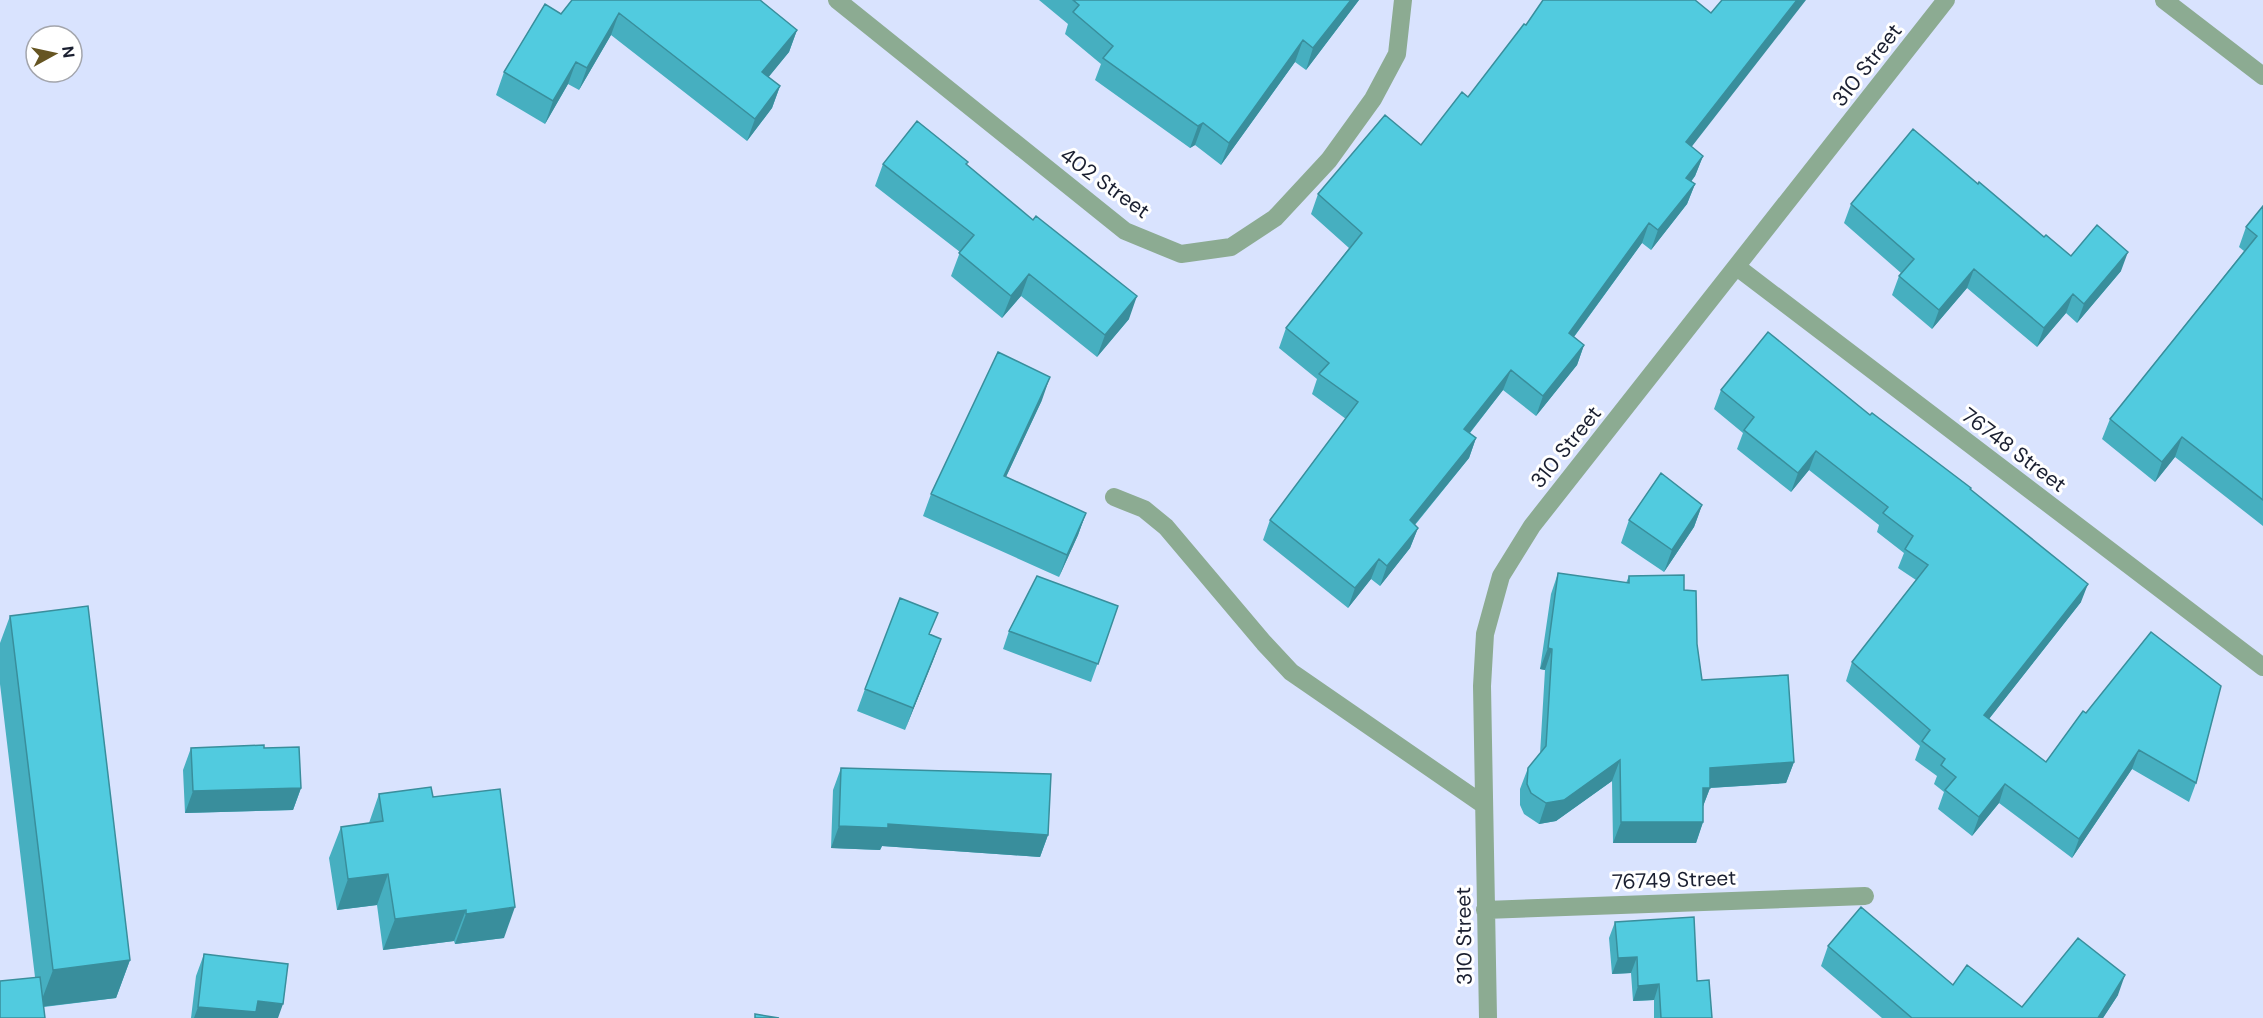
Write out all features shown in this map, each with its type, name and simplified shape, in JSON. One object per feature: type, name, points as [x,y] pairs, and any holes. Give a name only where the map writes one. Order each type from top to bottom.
[{"type":"street","name":"402 Street","points":[[837,0],[1125,231],[1181,254],[1232,247],[1275,218],[1329,160],[1373,99],[1397,54],[1404,0]]},
{"type":"street","name":"310 Street","points":[[1488,1018],[1482,686],[1485,634],[1501,576],[1532,526],[1946,0]]},
{"type":"street","points":[[2164,0],[2263,76]]},
{"type":"street","name":"76748 Street","points":[[1737,267],[2263,668]]},
{"type":"street","points":[[1114,497],[1143,509],[1166,527],[1291,672],[1485,805]]},
{"type":"street","name":"76749 Street","points":[[1485,910],[1865,896]]},
{"type":"building","points":[[572,0],[760,0],[797,30],[762,72],[780,86],[755,119],[619,13],[587,68],[576,62],[553,101],[504,72],[545,4],[561,14]]},
{"type":"building","points":[[1073,0],[1351,0],[1313,48],[1303,40],[1229,143],[1203,123],[1198,126],[1103,58],[1113,46],[1073,12],[1079,5]]},
{"type":"building","points":[[1543,0],[1695,0],[1711,13],[1722,0],[1797,0],[1686,142],[1703,156],[1686,178],[1695,184],[1658,230],[1649,223],[1569,333],[1584,345],[1543,396],[1511,370],[1464,429],[1476,438],[1410,520],[1418,528],[1387,566],[1379,559],[1355,588],[1270,520],[1358,402],[1319,374],[1329,363],[1286,328],[1362,233],[1318,194],[1385,115],[1421,145],[1462,92],[1468,97],[1524,24],[1526,25]]},
{"type":"building","points":[[917,121],[968,162],[966,164],[1033,220],[1036,216],[1137,296],[1105,335],[1029,274],[1011,296],[959,253],[974,235],[883,164]]},
{"type":"building","points":[[1913,129],[1978,184],[1979,182],[2044,237],[2046,235],[2071,256],[2097,225],[2128,252],[2084,304],[2073,294],[2044,328],[1974,269],[1939,310],[1899,276],[1914,259],[1851,204]]},
{"type":"building","points":[[2263,206],[2263,500],[2182,437],[2162,462],[2110,419],[2257,236],[2246,227]]},
{"type":"building","points":[[1768,332],[1870,415],[1872,413],[1971,488],[2088,584],[1984,715],[2046,762],[2083,711],[2086,713],[2151,632],[2221,686],[2196,783],[2139,750],[2079,839],[2005,784],[1979,817],[1945,790],[1956,777],[1941,765],[1945,759],[1922,741],[1930,730],[1852,662],[1928,565],[1905,549],[1913,536],[1883,513],[1888,507],[1816,451],[1798,473],[1744,430],[1754,417],[1721,390]]},
{"type":"building","points":[[998,352],[1050,377],[1004,476],[1086,513],[1067,555],[931,494]]},
{"type":"building","points":[[1661,473],[1702,505],[1672,550],[1629,520]]},
{"type":"building","points":[[1558,573],[1629,583],[1629,576],[1684,575],[1684,590],[1696,591],[1697,644],[1702,680],[1788,675],[1794,762],[1710,768],[1710,788],[1703,788],[1703,822],[1621,822],[1620,760],[1564,800],[1546,803],[1531,793],[1527,784],[1528,768],[1546,746],[1552,649],[1548,648]]},
{"type":"building","points":[[1037,576],[1118,606],[1098,664],[1009,631]]},
{"type":"building","points":[[900,598],[938,613],[929,634],[941,639],[913,708],[865,689]]},
{"type":"building","points":[[88,606],[130,960],[53,970],[10,616]]},
{"type":"building","points":[[264,745],[264,748],[299,747],[301,788],[193,791],[191,748]]},
{"type":"building","points":[[841,768],[1051,774],[1048,835],[888,824],[888,828],[839,826]]},
{"type":"building","points":[[431,787],[433,797],[500,789],[515,907],[466,914],[466,910],[395,919],[388,874],[348,879],[341,827],[383,821],[379,794]]},
{"type":"building","points":[[1861,907],[1953,985],[1967,965],[2022,1007],[2078,938],[2125,975],[2098,1018],[1912,1018],[1828,946]]},
{"type":"building","points":[[1694,917],[1697,981],[1709,980],[1712,1018],[1661,1018],[1659,984],[1638,986],[1637,957],[1618,958],[1615,922]]},
{"type":"building","points":[[204,954],[288,964],[283,1004],[258,1001],[256,1012],[198,1007]]},
{"type":"building","points":[[40,977],[45,1018],[0,1018],[0,981]]},
{"type":"building","points":[[755,1014],[779,1018],[755,1018]]}]
